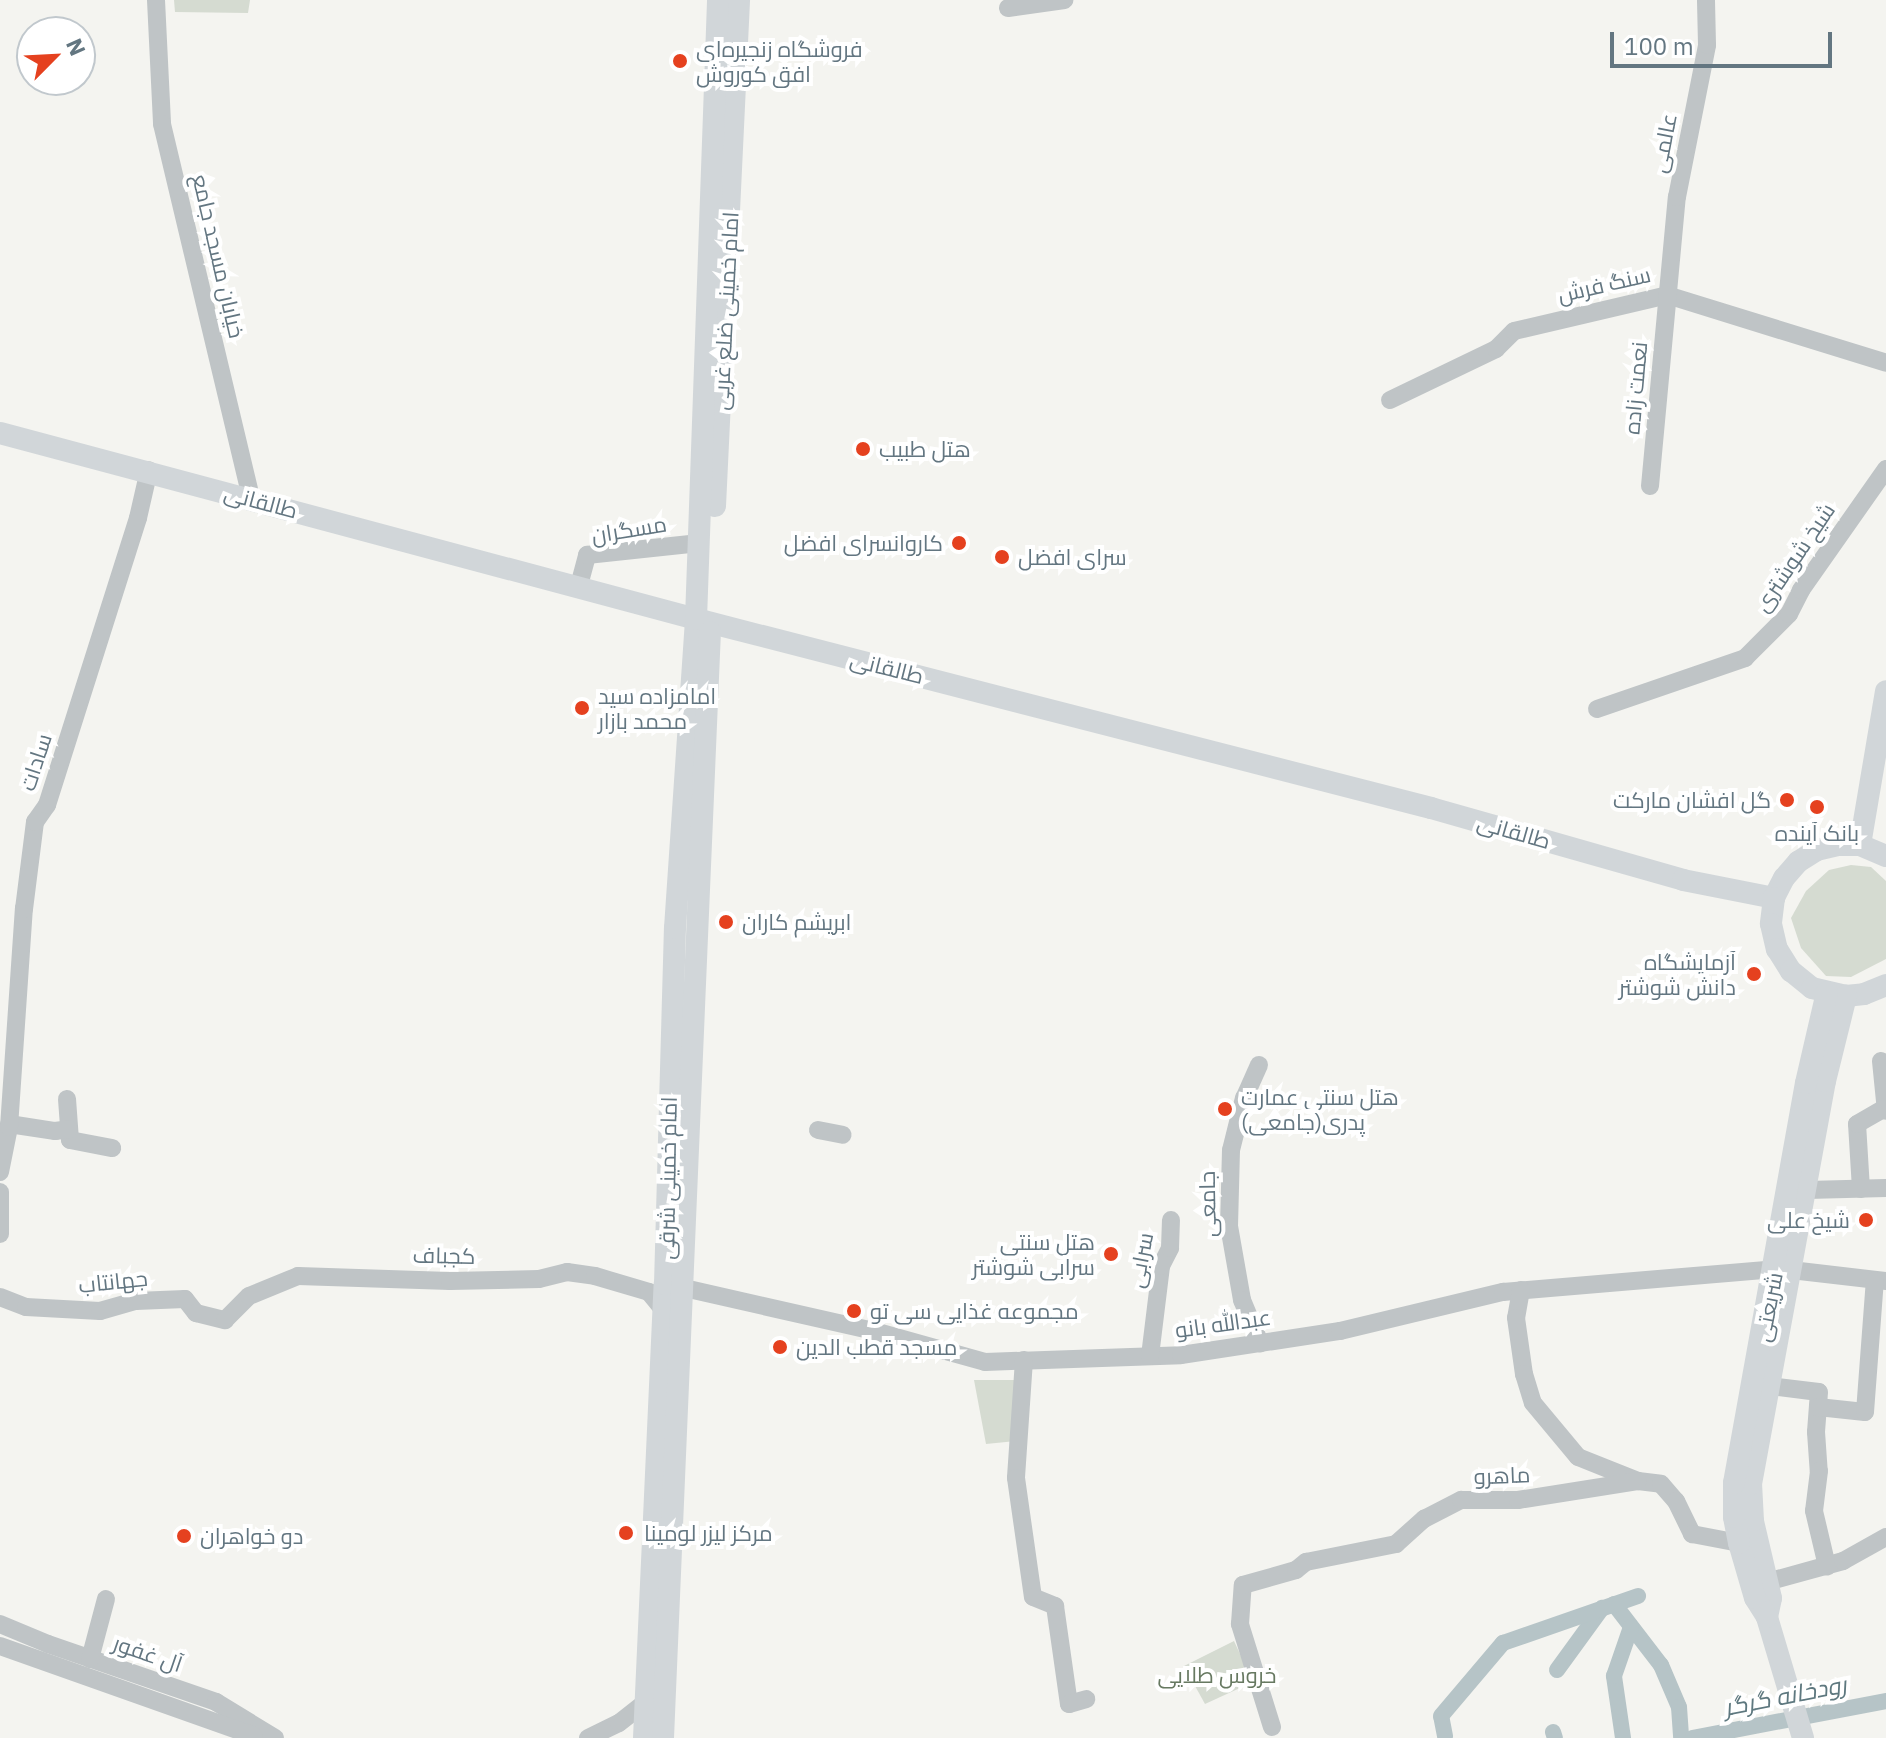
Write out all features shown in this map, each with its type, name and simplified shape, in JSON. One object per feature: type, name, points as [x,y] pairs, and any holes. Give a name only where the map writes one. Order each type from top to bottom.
[{"type":"main road","name":"امام خمینی ضلع غربی","points":[[704,620],[699,543],[718,0]]},
{"type":"main road","name":"امام خمینی ضلع غربی","points":[[704,620],[739,0]]},
{"type":"main road","name":"طالقانی","points":[[0,433],[1471,819],[1683,880],[1774,898]]},
{"type":"main road","name":"امام خمینی شرقی","points":[[663,1738],[673,1286],[675,928],[704,620]]},
{"type":"main road","points":[[1860,845],[1883,729],[1886,691]]},
{"type":"main road","points":[[1886,856],[1860,845],[1827,847],[1798,862],[1784,878],[1774,898],[1771,924],[1777,949],[1791,971],[1812,988],[1836,994],[1864,994],[1886,985]]},
{"type":"main road","name":"شریعتی","points":[[1770,1627],[1755,1598],[1739,1543],[1734,1517],[1734,1483],[1783,1270],[1807,1190],[1836,994]]},
{"type":"main road","name":"شریعتی","points":[[1770,1627],[1771,1598],[1753,1521],[1751,1484],[1770,1386],[1804,1097],[1836,994]]},
{"type":"main road","name":"امام خمینی شرقی","points":[[644,1738],[663,1309],[673,1286]]},
{"type":"main road","points":[[1770,1627],[1803,1738]]},
{"type":"street","name":"خیابان مسجد جامع","points":[[156,0],[162,124],[251,499]]},
{"type":"street","points":[[1008,8],[1064,0]]},
{"type":"street","name":"عالمی","points":[[1667,295],[1677,197],[1707,45],[1706,0]]},
{"type":"street","name":"سنگ فرش","points":[[1390,400],[1496,349],[1514,331],[1667,295],[1886,363]]},
{"type":"street","name":"نعمت زاده","points":[[1650,486],[1667,295]]},
{"type":"street","name":"شیخ شوشتری","points":[[1597,709],[1745,658],[1789,614],[1801,590],[1886,469]]},
{"type":"street","name":"سادات","points":[[0,1172],[9,1124],[24,909],[35,822],[47,805],[138,518],[149,470]]},
{"type":"street","name":"مسگران","points":[[581,578],[587,555],[699,543]]},
{"type":"street","points":[[1861,1189],[1857,1124],[1885,1110],[1881,1061]]},
{"type":"street","name":"جامعی","points":[[1259,1065],[1244,1098],[1231,1150],[1229,1226],[1242,1300],[1260,1343]]},
{"type":"street","points":[[67,1099],[70,1140],[112,1148]]},
{"type":"street","points":[[9,1124],[55,1131],[69,1129]]},
{"type":"street","points":[[818,1130],[843,1135]]},
{"type":"street","points":[[1807,1190],[1886,1188]]},
{"type":"street","points":[[0,1192],[0,1234]]},
{"type":"street","name":"سرابی","points":[[1150,1356],[1161,1266],[1170,1248],[1171,1220]]},
{"type":"street","name":"عبدالله بانو","points":[[673,1286],[874,1331],[985,1362],[1150,1356],[1260,1343],[1340,1331],[1521,1290],[1783,1270],[1881,1280]]},
{"type":"street","name":"کجباف","points":[[225,1320],[249,1296],[298,1276],[450,1281],[539,1279],[567,1272],[595,1276],[649,1292],[663,1309]]},
{"type":"street","points":[[1818,1407],[1865,1412],[1881,1280]]},
{"type":"street","points":[[1521,1290],[1516,1318],[1524,1374],[1533,1403],[1578,1457],[1638,1481],[1661,1484],[1676,1501],[1692,1534],[1739,1543]]},
{"type":"street","name":"جهانتاب","points":[[0,1297],[26,1307],[100,1311],[136,1301],[185,1299],[196,1313],[225,1320]]},
{"type":"street","points":[[1024,1360],[1016,1478],[1033,1597],[1055,1606],[1069,1704],[1086,1699]]},
{"type":"street","points":[[1770,1386],[1819,1392],[1819,1471],[1814,1511],[1827,1566]]},
{"type":"street","name":"ماهرو","points":[[1272,1727],[1240,1624],[1243,1585],[1296,1570],[1306,1562],[1396,1544],[1424,1519],[1461,1500],[1518,1500],[1638,1481]]},
{"type":"street","points":[[1767,1582],[1827,1566],[1886,1537]]},
{"type":"street","points":[[90,1659],[106,1599]]},
{"type":"street","name":"آل غفور","points":[[0,1624],[216,1702],[275,1738]]},
{"type":"street","name":"آل غفور","points":[[0,1646],[258,1738]]},
{"type":"street","points":[[588,1738],[619,1723],[645,1703]]},
{"type":"green space","points":[[174,0],[250,0],[248,13],[175,12]]},
{"type":"green space","points":[[1851,865],[1871,867],[1886,881],[1886,959],[1851,977],[1826,976],[1801,948],[1791,918],[1806,891],[1829,870]]},
{"type":"green space","points":[[974,1380],[1021,1380],[1016,1441],[986,1444]]},
{"type":"green space","name":"خروس طلایی","points":[[1234,1641],[1253,1682],[1205,1704],[1184,1666]]},
{"type":"waterway","points":[[1445,1736],[1441,1716],[1503,1643],[1638,1596]]},
{"type":"waterway","points":[[1614,1604],[1661,1665],[1679,1707],[1681,1738]]},
{"type":"waterway","points":[[1557,1670],[1602,1608]]},
{"type":"waterway","points":[[1623,1738],[1614,1676],[1631,1627]]},
{"type":"waterway","name":"رودخانه گرگر","points":[[1692,1738],[1886,1701]]},
{"type":"waterway","points":[[1553,1732],[1555,1738]]},
{"type":"place","name":"فروشگاه زنجیره‌ای افق کوروش","points":[[680,61]]},
{"type":"place","name":"هتل طبیب","points":[[863,449]]},
{"type":"place","name":"کاروانسرای افضل","points":[[959,543]]},
{"type":"place","name":"سرای افضل","points":[[1002,557]]},
{"type":"place","name":"امامزاده سید محمد بازار","points":[[582,708]]},
{"type":"place","name":"گل افشان مارکت","points":[[1787,800]]},
{"type":"place","name":"بانک آینده","points":[[1817,807]]},
{"type":"place","name":"ابریشم کاران","points":[[726,922]]},
{"type":"place","name":"آزمایشگاه دانش شوشتر","points":[[1754,974]]},
{"type":"place","name":"هتل سنتی عمارت پدری(جامعی)","points":[[1225,1109]]},
{"type":"place","name":"شیخ علی","points":[[1866,1220]]},
{"type":"place","name":"هتل سنتی سرابی شوشتر","points":[[1111,1254]]},
{"type":"place","name":"مجموعه غذایی سی تو","points":[[854,1311]]},
{"type":"place","name":"مسجد قطب الدین","points":[[780,1347]]},
{"type":"place","name":"مرکز لیزر لومینا","points":[[626,1533]]},
{"type":"place","name":"دو خواهران","points":[[184,1536]]}]
